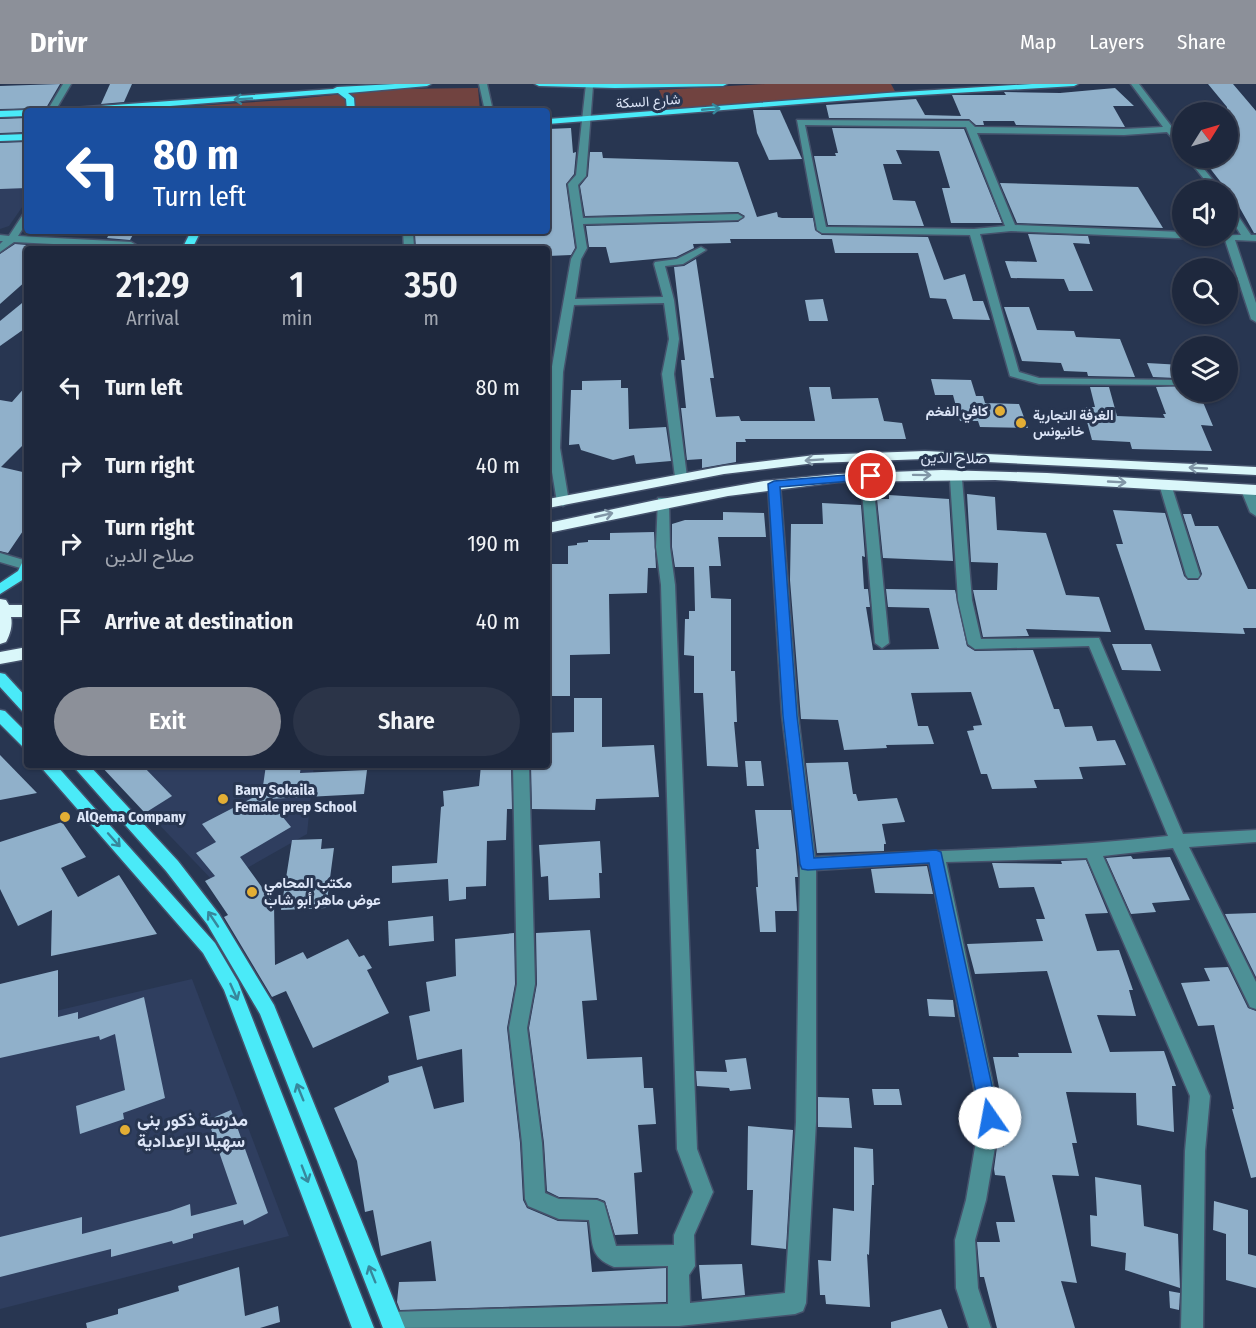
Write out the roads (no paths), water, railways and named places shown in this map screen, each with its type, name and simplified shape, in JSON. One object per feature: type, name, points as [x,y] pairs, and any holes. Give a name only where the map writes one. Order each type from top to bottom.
[{"type":"highway","name":"صلاح الدين","points":[[550,504],[681,477],[815,459],[926,455],[1256,471]]},
{"type":"highway","name":"صلاح الدين","points":[[550,528],[663,501],[774,484],[912,475],[1165,484],[1251,490]]},
{"type":"highway","points":[[0,638],[4,622],[2,608],[24,610]]},
{"type":"highway","points":[[0,658],[24,654]]},
{"type":"main road","points":[[267,98],[308,84]]},
{"type":"main road","points":[[347,84],[375,88]]},
{"type":"main road","points":[[127,108],[267,98],[336,88],[427,84]]},
{"type":"main road","name":"شارع السكة","points":[[539,84],[589,86],[723,84]]},
{"type":"main road","name":"شارع السكة","points":[[550,122],[887,95],[1074,84]]},
{"type":"main road","points":[[336,88],[350,98],[351,108]]},
{"type":"main road","points":[[0,114],[24,113]]},
{"type":"main road","points":[[0,138],[24,137]]},
{"type":"main road","points":[[0,590],[24,573]]},
{"type":"main road","points":[[0,678],[24,705]]},
{"type":"main road","points":[[0,715],[24,739]]},
{"type":"main road","points":[[49,768],[209,948],[232,987],[272,1084],[363,1328]]},
{"type":"main road","points":[[83,768],[172,866],[207,910],[268,1011],[393,1325]]},
{"type":"street","points":[[53,108],[67,84]]},
{"type":"street","points":[[483,84],[488,108]]},
{"type":"street","points":[[1135,84],[1172,133]]},
{"type":"street","points":[[563,502],[554,448],[557,372],[571,302],[576,259],[582,248],[573,184],[581,176],[589,86]]},
{"type":"street","points":[[1011,228],[969,124],[800,122],[822,230],[974,232],[1011,228],[1172,235]]},
{"type":"street","points":[[971,130],[1124,132],[1169,129]]},
{"type":"street","points":[[1199,168],[1209,180]]},
{"type":"street","points":[[579,221],[738,217]]},
{"type":"street","points":[[0,249],[12,238],[24,220]]},
{"type":"street","points":[[1238,220],[1252,238]]},
{"type":"street","points":[[974,232],[1014,374],[1039,381],[1172,383]]},
{"type":"street","points":[[0,238],[130,245]]},
{"type":"street","points":[[1232,246],[1256,319]]},
{"type":"street","points":[[681,477],[668,374],[674,339],[669,300],[659,264],[679,262],[701,250]]},
{"type":"street","points":[[571,302],[669,300]]},
{"type":"street","points":[[867,479],[882,644]]},
{"type":"street","points":[[956,479],[965,600],[975,644],[1094,641],[1178,841],[1256,1001]]},
{"type":"street","points":[[393,1325],[682,1314],[795,1303],[806,1122],[808,864],[790,716],[774,484]]},
{"type":"street","points":[[1165,484],[1193,575]]},
{"type":"street","points":[[1251,490],[1256,512]]},
{"type":"street","points":[[663,501],[663,547],[668,585],[687,1149],[703,1192],[684,1235],[682,1314]]},
{"type":"street","points":[[0,557],[24,565]]},
{"type":"street","points":[[521,768],[526,984],[518,1028],[535,1199],[559,1209],[597,1210],[605,1252],[614,1257],[678,1255],[682,1314]]},
{"type":"street","points":[[808,864],[1092,850],[1256,836]]},
{"type":"street","points":[[1092,850],[1200,1096],[1195,1151],[1192,1328]]},
{"type":"street","points":[[936,856],[990,1118],[976,1200],[965,1240],[967,1288],[980,1328]]},
{"type":"place","name":"كافي الفخم","points":[[1000,411]]},
{"type":"place","name":"الغرفة التجارية خانيونس","points":[[1021,423]]},
{"type":"place","name":"Bany Sokaila Female prep School","points":[[223,799]]},
{"type":"place","name":"AlQema Company","points":[[65,817]]},
{"type":"place","name":"مكتب المحامي عوض ماهر أبو شاب","points":[[252,892]]},
{"type":"place","name":"مدرسة ذكور بني سهيلا الإعدادية","points":[[125,1130]]}]
